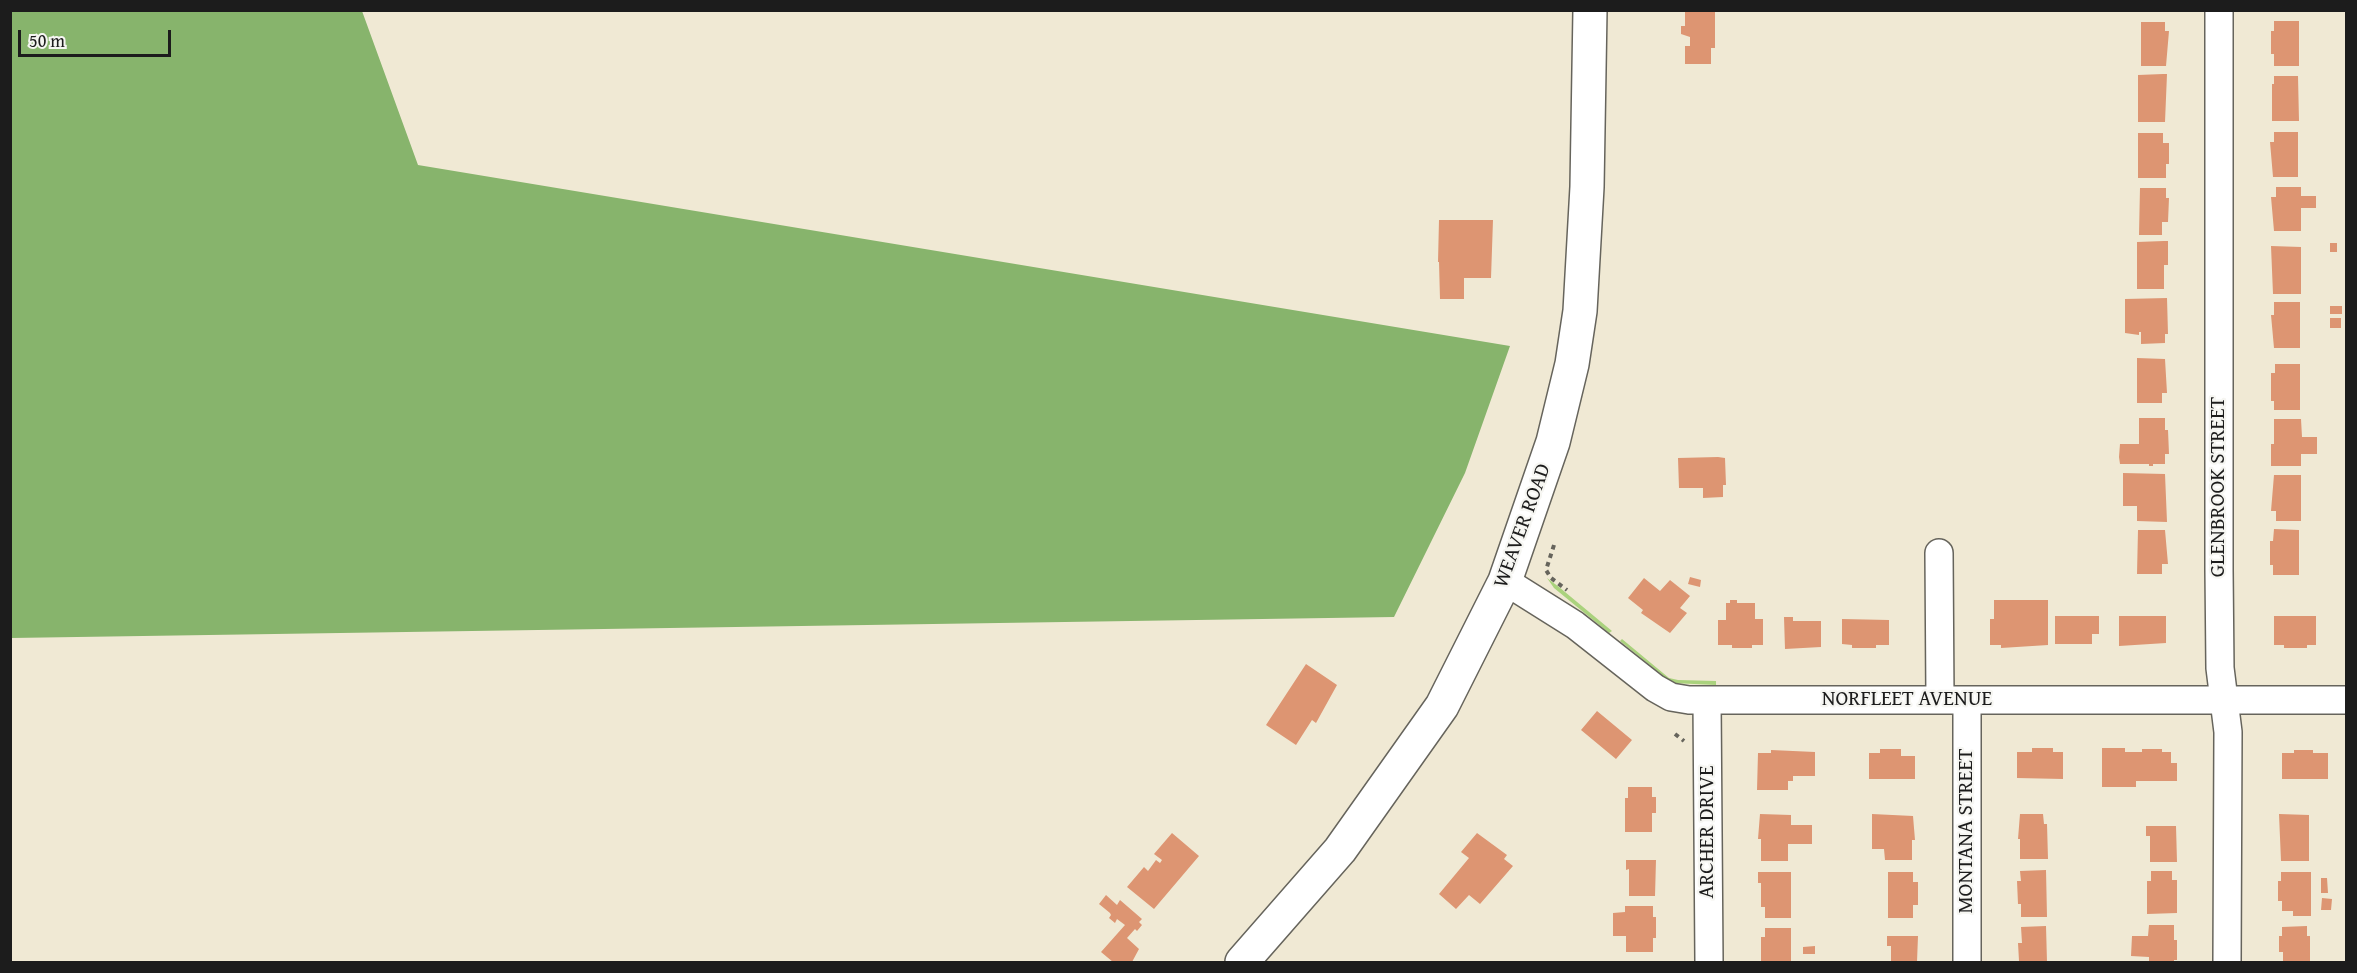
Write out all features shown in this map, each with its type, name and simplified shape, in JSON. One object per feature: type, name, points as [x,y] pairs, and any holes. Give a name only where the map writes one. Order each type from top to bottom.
[{"type":"main road","name":"WEAVER ROAD","points":[[1242,963],[1340,850],[1442,706],[1505,581],[1553,442],[1572,364],[1580,311],[1587,187],[1590,10]]},
{"type":"street","name":"GLENBROOK STREET","points":[[2219,10],[2219,570],[2220,668],[2228,732],[2227,963]]},
{"type":"street","name":"MONTANA STREET","points":[[1939,553],[1953,699],[1967,963]]},
{"type":"street","name":"NORFLEET AVENUE","points":[[1505,581],[1575,625],[1654,688],[1671,697],[1707,701],[2346,700]]},
{"type":"street","name":"ARCHER DRIVE","points":[[1707,701],[1709,963]]},
{"type":"green space","points":[[10,11],[362,11],[418,165],[1510,346],[1465,473],[1394,617],[11,638]]},
{"type":"green space","points":[[1547,578],[1612,631],[1609,633],[1554,588]]},
{"type":"green space","points":[[1622,639],[1669,678],[1716,681],[1716,685],[1672,683],[1620,641]]},
{"type":"building","points":[[1685,10],[1715,10],[1715,48],[1711,48],[1711,64],[1685,64],[1685,46],[1690,46],[1690,37],[1681,34],[1681,26],[1685,26]]},
{"type":"building","points":[[2274,21],[2299,21],[2299,66],[2274,66],[2274,54],[2271,54],[2271,31],[2274,31]]},
{"type":"building","points":[[2141,22],[2165,22],[2165,31],[2169,31],[2166,66],[2141,66]]},
{"type":"building","points":[[2167,74],[2165,122],[2138,122],[2138,75]]},
{"type":"building","points":[[2274,76],[2298,76],[2299,121],[2272,121]]},
{"type":"building","points":[[2274,132],[2298,132],[2298,177],[2273,177],[2270,142],[2274,142]]},
{"type":"building","points":[[2138,133],[2163,133],[2163,143],[2169,143],[2166,178],[2138,178]]},
{"type":"building","points":[[2276,187],[2301,187],[2301,196],[2316,196],[2316,208],[2301,208],[2301,231],[2274,231],[2271,197],[2276,197]]},
{"type":"building","points":[[2140,188],[2166,188],[2166,198],[2169,198],[2168,222],[2162,222],[2162,235],[2139,235]]},
{"type":"building","points":[[1439,220],[1493,220],[1491,278],[1464,278],[1464,299],[1440,299]]},
{"type":"building","points":[[2168,241],[2168,265],[2164,265],[2164,289],[2137,289],[2137,242]]},
{"type":"building","points":[[2330,243],[2337,243],[2337,252],[2330,252]]},
{"type":"building","points":[[2271,246],[2301,247],[2301,294],[2273,294]]},
{"type":"building","points":[[2167,298],[2168,334],[2165,334],[2165,343],[2141,344],[2141,332],[2139,335],[2125,333],[2125,299]]},
{"type":"building","points":[[2274,302],[2300,302],[2300,348],[2274,348],[2271,315],[2274,315]]},
{"type":"building","points":[[2330,306],[2342,306],[2342,314],[2330,314]]},
{"type":"building","points":[[2330,318],[2341,318],[2341,328],[2330,328]]},
{"type":"building","points":[[2137,358],[2165,359],[2167,393],[2162,393],[2162,403],[2137,403]]},
{"type":"building","points":[[2275,364],[2300,364],[2300,410],[2274,410],[2274,401],[2271,401],[2271,373],[2275,373]]},
{"type":"building","points":[[2139,418],[2165,418],[2169,454],[2165,454],[2165,464],[2149,466],[2149,464],[2120,464],[2120,444],[2139,444]]},
{"type":"building","points":[[2274,419],[2301,419],[2302,437],[2317,437],[2317,454],[2301,454],[2301,466],[2271,466]]},
{"type":"building","points":[[1678,458],[1725,458],[1726,485],[1723,485],[1723,497],[1703,498],[1703,488],[1679,488]]},
{"type":"building","points":[[2123,473],[2165,474],[2167,522],[2137,521],[2137,506],[2123,506]]},
{"type":"building","points":[[2274,475],[2301,475],[2301,521],[2276,521],[2276,511],[2271,511]]},
{"type":"building","points":[[2274,529],[2299,530],[2299,575],[2273,575],[2273,565],[2270,565],[2270,541],[2273,541]]},
{"type":"building","points":[[2138,530],[2165,530],[2168,564],[2162,564],[2162,574],[2137,574]]},
{"type":"building","points":[[1690,577],[1701,580],[1700,587],[1688,584]]},
{"type":"building","points":[[1644,578],[1660,591],[1670,580],[1690,596],[1680,608],[1687,613],[1670,633],[1641,613],[1643,610],[1628,598]]},
{"type":"building","points":[[1730,600],[1737,600],[1737,603],[1755,603],[1755,619],[1763,619],[1763,645],[1752,645],[1752,648],[1732,648],[1732,645],[1718,645],[1718,620],[1726,620],[1726,603],[1730,603]]},
{"type":"building","points":[[1994,600],[2048,600],[2048,645],[2001,648],[2001,645],[1990,645],[1990,619],[1994,619]]},
{"type":"building","points":[[2055,616],[2099,616],[2099,634],[2092,634],[2092,644],[2055,644]]},
{"type":"building","points":[[2119,616],[2166,616],[2166,643],[2119,646]]},
{"type":"building","points":[[2274,616],[2316,616],[2316,645],[2307,645],[2307,648],[2284,648],[2284,645],[2274,645]]},
{"type":"building","points":[[1784,617],[1793,617],[1793,621],[1821,621],[1821,647],[1785,649]]},
{"type":"building","points":[[1842,619],[1889,620],[1889,645],[1876,645],[1876,648],[1852,648],[1852,645],[1842,644]]},
{"type":"building","points":[[1306,664],[1337,685],[1316,723],[1312,720],[1296,745],[1266,725]]},
{"type":"building","points":[[1597,711],[1632,740],[1616,759],[1581,730]]},
{"type":"building","points":[[2032,748],[2053,748],[2053,752],[2063,752],[2063,779],[2017,778],[2017,752],[2032,752]]},
{"type":"building","points":[[2102,748],[2125,748],[2125,752],[2162,749],[2162,752],[2171,752],[2171,763],[2177,763],[2177,781],[2136,781],[2136,787],[2102,787]]},
{"type":"building","points":[[1880,749],[1901,749],[1901,756],[1915,756],[1915,779],[1869,779],[1869,753],[1880,753]]},
{"type":"building","points":[[1771,750],[1815,752],[1815,776],[1793,776],[1793,781],[1788,781],[1788,790],[1757,790],[1758,753],[1771,753]]},
{"type":"building","points":[[2294,750],[2328,753],[2328,779],[2282,779],[2282,753],[2294,753]]},
{"type":"building","points":[[1628,787],[1652,787],[1652,797],[1656,797],[1656,813],[1652,813],[1652,832],[1625,832],[1625,798],[1628,798]]},
{"type":"building","points":[[1760,814],[1791,815],[1791,825],[1812,825],[1812,844],[1788,844],[1788,861],[1761,861],[1761,839],[1758,839]]},
{"type":"building","points":[[1872,814],[1913,816],[1915,840],[1912,840],[1912,860],[1885,860],[1884,849],[1872,849]]},
{"type":"building","points":[[2020,814],[2043,814],[2044,824],[2047,824],[2048,859],[2020,859],[2020,839],[2018,839]]},
{"type":"building","points":[[2279,814],[2309,815],[2309,861],[2281,861]]},
{"type":"building","points":[[2146,826],[2176,826],[2177,862],[2150,862],[2150,836],[2146,836]]},
{"type":"building","points":[[1172,833],[1199,856],[1154,909],[1127,887],[1144,867],[1148,871],[1156,860],[1160,863],[1162,860],[1154,854]]},
{"type":"building","points":[[1477,833],[1507,855],[1504,859],[1513,866],[1480,904],[1469,895],[1456,909],[1439,894],[1469,858],[1461,852]]},
{"type":"building","points":[[1626,860],[1656,860],[1655,896],[1629,896],[1629,869],[1626,870]]},
{"type":"building","points":[[2046,870],[2047,917],[2021,917],[2017,881],[2021,881],[2020,871]]},
{"type":"building","points":[[2151,871],[2172,871],[2172,880],[2177,880],[2177,913],[2147,914],[2147,881],[2151,881]]},
{"type":"building","points":[[1758,872],[1791,872],[1791,918],[1765,918],[1765,907],[1761,907],[1761,883],[1758,883]]},
{"type":"building","points":[[1888,872],[1913,872],[1913,882],[1918,882],[1918,905],[1913,905],[1913,918],[1888,918]]},
{"type":"building","points":[[2281,872],[2311,872],[2311,916],[2293,916],[2293,911],[2282,911],[2282,901],[2278,901],[2278,881],[2281,881]]},
{"type":"building","points":[[2321,878],[2327,878],[2328,893],[2321,893]]},
{"type":"building","points":[[1106,895],[1117,905],[1120,900],[1142,919],[1139,922],[1142,925],[1127,938],[1139,949],[1132,962],[1113,962],[1101,952],[1125,925],[1117,919],[1115,923],[1109,918],[1110,913],[1099,904]]},
{"type":"building","points":[[2322,898],[2332,899],[2331,910],[2321,910]]},
{"type":"building","points":[[1625,906],[1653,906],[1653,917],[1656,917],[1656,938],[1653,938],[1653,952],[1626,952],[1626,936],[1613,936],[1613,913],[1625,912]]},
{"type":"building","points":[[2149,925],[2174,925],[2177,960],[2149,962],[2149,957],[2131,956],[2132,936],[2148,936]]},
{"type":"building","points":[[2046,926],[2047,962],[2019,961],[2018,943],[2022,943],[2021,927]]},
{"type":"building","points":[[2307,926],[2307,936],[2310,936],[2310,962],[2283,962],[2283,952],[2279,952],[2279,936],[2282,936],[2282,927]]},
{"type":"building","points":[[1765,928],[1791,928],[1791,962],[1761,962],[1761,937],[1765,937]]},
{"type":"building","points":[[1887,936],[1918,936],[1917,962],[1891,962],[1891,946],[1887,946]]},
{"type":"building","points":[[1815,946],[1815,954],[1803,954],[1803,947]]}]
